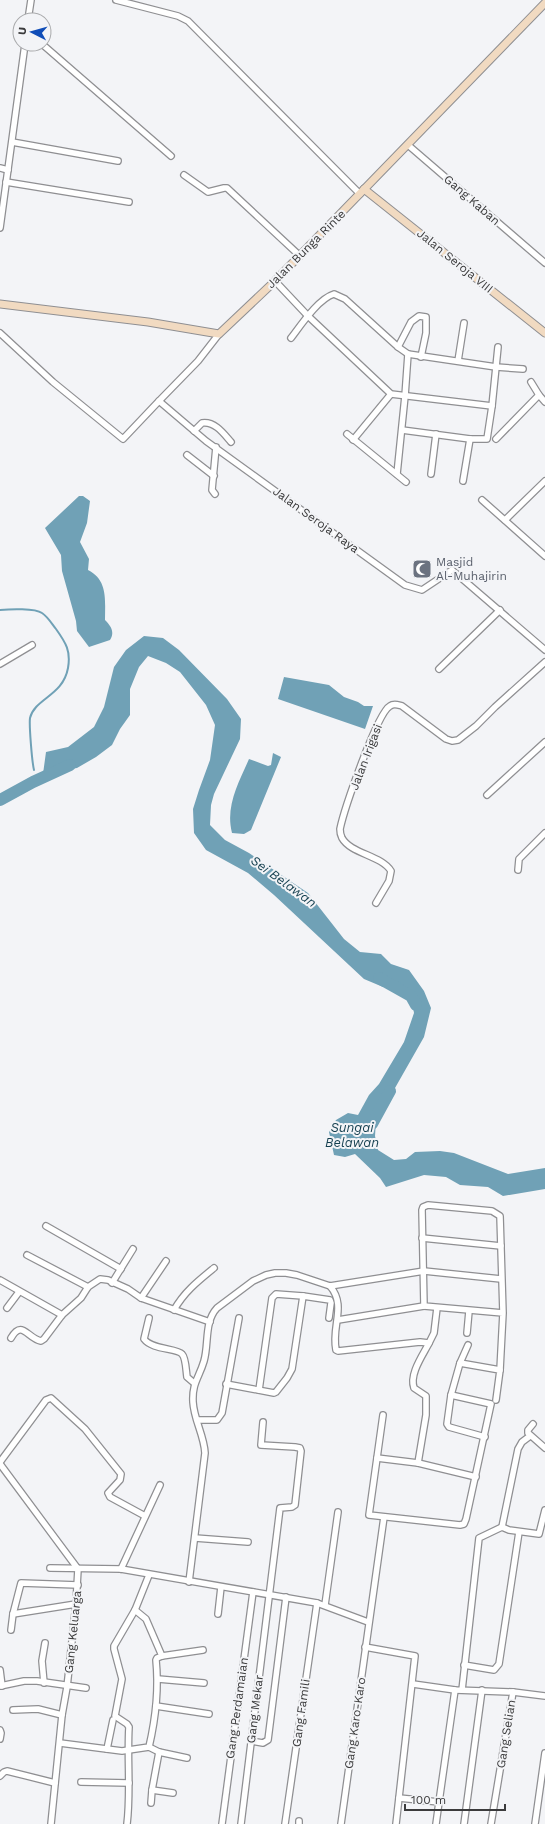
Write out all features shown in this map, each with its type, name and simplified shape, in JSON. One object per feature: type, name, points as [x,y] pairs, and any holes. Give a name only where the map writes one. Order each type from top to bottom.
[{"type":"street","points":[[29,12],[31,0]]},
{"type":"street","points":[[116,0],[178,16],[188,21],[362,192]]},
{"type":"street","name":"Jalan Bunga Rinte","points":[[219,334],[300,256],[545,3]]},
{"type":"street","points":[[0,228],[24,52]]},
{"type":"street","points":[[51,52],[171,156]]},
{"type":"street","points":[[12,142],[118,161]]},
{"type":"street","name":"Gang Kaban","points":[[408,145],[545,263]]},
{"type":"street","points":[[0,168],[8,170]]},
{"type":"street","points":[[184,174],[208,192],[227,188],[300,256]]},
{"type":"street","points":[[6,182],[129,202]]},
{"type":"street","name":"Jalan Seroja VIII","points":[[362,192],[545,333]]},
{"type":"street","points":[[275,281],[308,316],[391,394],[492,406]]},
{"type":"street","points":[[291,338],[308,316],[330,295],[334,294],[339,295],[408,354],[421,357],[458,360],[496,367],[523,369]]},
{"type":"street","points":[[0,304],[148,322],[219,334],[198,361],[123,439],[53,382],[0,333]]},
{"type":"street","points":[[398,347],[411,322],[419,316],[426,317],[426,333],[421,357]]},
{"type":"street","points":[[458,360],[464,323]]},
{"type":"street","points":[[402,430],[470,439],[487,439],[498,347]]},
{"type":"street","points":[[397,474],[408,354]]},
{"type":"street","points":[[531,382],[539,396],[545,402]]},
{"type":"street","points":[[353,440],[391,394]]},
{"type":"street","points":[[496,439],[539,396]]},
{"type":"street","name":"Jalan Seroja Raya","points":[[159,401],[216,448],[405,585],[422,590],[452,570],[545,650]]},
{"type":"street","points":[[194,431],[202,423],[210,423],[218,428],[232,442]]},
{"type":"street","points":[[346,434],[406,482]]},
{"type":"street","points":[[431,474],[436,434]]},
{"type":"street","points":[[463,481],[470,439]]},
{"type":"street","points":[[215,494],[212,490],[216,448]]},
{"type":"street","points":[[187,455],[214,476]]},
{"type":"street","points":[[505,520],[545,480]]},
{"type":"street","points":[[482,500],[545,556]]},
{"type":"street","points":[[439,669],[500,610]]},
{"type":"street","points":[[0,664],[32,645]]},
{"type":"street","name":"Jalan Irigasi","points":[[376,903],[389,881],[391,871],[387,865],[350,846],[342,839],[340,829],[342,819],[374,730],[384,712],[390,706],[396,704],[402,706],[446,739],[452,741],[458,740],[476,726],[494,707],[545,662]]},
{"type":"street","points":[[487,795],[545,742]]},
{"type":"street","points":[[518,870],[519,859],[545,833]]},
{"type":"street","points":[[424,1306],[422,1210],[426,1206],[492,1210],[500,1216],[502,1312],[500,1370],[496,1400]]},
{"type":"street","points":[[46,1226],[121,1269]]},
{"type":"street","points":[[422,1238],[501,1246]]},
{"type":"street","points":[[112,1283],[133,1249]]},
{"type":"street","points":[[27,1254],[88,1287]]},
{"type":"street","points":[[141,1298],[166,1261]]},
{"type":"street","points":[[174,1310],[180,1299],[190,1287],[214,1268]]},
{"type":"street","points":[[189,1582],[206,1453],[205,1442],[195,1414],[194,1383],[204,1361],[212,1313],[217,1308],[254,1281],[266,1275],[286,1273],[330,1286],[424,1271],[502,1279]]},
{"type":"street","points":[[11,1338],[15,1330],[22,1330],[41,1342],[62,1315],[81,1298],[88,1287],[100,1279],[128,1289],[141,1298],[210,1322]]},
{"type":"street","points":[[0,1280],[62,1315]]},
{"type":"street","points":[[330,1286],[335,1292],[338,1300],[338,1320],[334,1342],[336,1350],[420,1342],[429,1343]]},
{"type":"street","points":[[7,1308],[19,1292]]},
{"type":"street","points":[[259,1390],[272,1298],[276,1294],[330,1300],[329,1318]]},
{"type":"street","points":[[226,1384],[276,1392],[288,1378],[292,1369],[303,1296]]},
{"type":"street","points":[[338,1320],[424,1306],[469,1311],[502,1312]]},
{"type":"street","points":[[418,1463],[426,1415],[426,1396],[414,1388],[413,1381],[417,1365],[434,1333],[437,1308]]},
{"type":"street","points":[[467,1334],[469,1311]]},
{"type":"street","points":[[149,1318],[144,1339],[152,1345],[182,1354],[186,1377],[194,1383]]},
{"type":"street","points":[[198,1420],[211,1421],[219,1418],[222,1413],[239,1318]]},
{"type":"street","points":[[468,1345],[460,1363],[447,1424],[449,1427],[485,1438]]},
{"type":"street","points":[[460,1363],[500,1370]]},
{"type":"street","points":[[384,1415],[368,1514],[371,1516],[460,1526],[464,1524],[466,1519],[485,1438],[491,1404],[452,1395]]},
{"type":"street","points":[[78,1569],[0,1463],[46,1400],[51,1398],[85,1429],[121,1474],[120,1480],[108,1493],[110,1497],[145,1516]]},
{"type":"street","name":"Gang Mekar","points":[[241,1824],[280,1508],[292,1507],[295,1504],[301,1451],[300,1448],[261,1445],[263,1422]]},
{"type":"street","points":[[528,1437],[528,1430],[533,1424]]},
{"type":"street","points":[[502,1527],[517,1451],[522,1442],[528,1437]]},
{"type":"street","points":[[528,1437],[545,1448]]},
{"type":"street","points":[[377,1458],[418,1463],[476,1477]]},
{"type":"street","points":[[121,1569],[160,1485]]},
{"type":"street","points":[[462,1690],[480,1537],[502,1527],[519,1532],[539,1534],[545,1510]]},
{"type":"street","points":[[325,1605],[338,1512]]},
{"type":"street","name":"Gang Karo-Karo","points":[[341,1824],[368,1622],[384,1517]]},
{"type":"street","points":[[464,1665],[494,1670],[497,1668],[519,1532]]},
{"type":"street","points":[[195,1538],[248,1542]]},
{"type":"street","points":[[50,1568],[121,1569],[189,1582],[269,1594],[325,1605],[368,1622]]},
{"type":"street","name":"Gang Keluarga","points":[[51,1824],[62,1715],[67,1687],[76,1604],[78,1569]]},
{"type":"street","points":[[127,1824],[129,1808],[127,1751],[128,1725],[115,1716],[122,1685],[114,1646],[135,1610],[149,1575]]},
{"type":"street","points":[[12,1630],[13,1614],[21,1583],[78,1585]]},
{"type":"street","points":[[218,1614],[221,1587]]},
{"type":"street","name":"Gang Perdamaian","points":[[222,1824],[252,1592]]},
{"type":"street","points":[[251,1741],[263,1743],[268,1740],[286,1597]]},
{"type":"street","name":"Gang Famili","points":[[286,1824],[317,1603]]},
{"type":"street","points":[[13,1614],[76,1604]]},
{"type":"street","points":[[135,1610],[146,1619],[162,1656]]},
{"type":"street","points":[[44,1643],[42,1661],[44,1683]]},
{"type":"street","points":[[365,1647],[415,1656],[396,1824]]},
{"type":"street","points":[[149,1747],[156,1706],[158,1679],[157,1658],[203,1650]]},
{"type":"street","points":[[0,1670],[1,1686],[24,1681],[86,1688]]},
{"type":"street","points":[[158,1679],[204,1683]]},
{"type":"street","points":[[413,1684],[455,1690],[513,1692],[545,1696]]},
{"type":"street","points":[[436,1824],[455,1690]]},
{"type":"street","points":[[464,1824],[482,1690]]},
{"type":"street","name":"Gang Selian","points":[[491,1824],[513,1692]]},
{"type":"street","points":[[156,1706],[209,1714]]},
{"type":"street","points":[[13,1710],[38,1709],[62,1715]]},
{"type":"street","points":[[107,1748],[113,1720]]},
{"type":"street","points":[[0,1730],[0,1739]]},
{"type":"street","points":[[60,1743],[127,1751],[149,1747],[159,1752],[187,1758]]},
{"type":"street","points":[[151,1803],[159,1752]]},
{"type":"street","points":[[535,1824],[545,1753]]},
{"type":"street","points":[[0,1776],[7,1771],[55,1783]]},
{"type":"street","points":[[81,1782],[129,1783]]},
{"type":"street","points":[[152,1790],[173,1793]]},
{"type":"street","points":[[399,1798],[439,1802]]},
{"type":"water","points":[[79,496],[83,496],[90,501],[87,523],[80,542],[89,559],[88,570],[99,579],[102,585],[105,598],[105,620],[111,627],[112,632],[110,640],[89,647],[77,631],[76,621],[62,571],[61,555],[45,528]]},
{"type":"water","name":"Sungai Belawan","points":[[144,636],[163,638],[179,650],[227,699],[241,719],[240,739],[214,794],[211,805],[210,825],[225,840],[249,853],[308,893],[344,939],[360,952],[381,954],[391,964],[409,970],[424,991],[431,1008],[424,1037],[395,1088],[381,1108],[376,1120],[375,1136],[378,1150],[394,1160],[406,1159],[415,1152],[440,1151],[454,1153],[508,1174],[545,1168],[545,1189],[503,1196],[488,1187],[460,1185],[446,1177],[424,1175],[386,1187],[380,1178],[355,1154],[345,1157],[334,1155],[329,1132],[336,1120],[348,1113],[358,1115],[369,1095],[379,1084],[404,1042],[414,1013],[411,996],[395,985],[383,987],[364,979],[274,895],[248,873],[206,850],[194,833],[193,809],[210,760],[215,725],[206,705],[180,672],[166,663],[148,656],[139,667],[130,689],[130,715],[120,729],[112,745],[96,757],[77,768],[43,774],[46,752],[68,747],[94,727],[104,707],[114,667],[126,650]]},
{"type":"water","points":[[284,677],[329,685],[344,697],[364,706],[373,706],[365,729],[278,699]]},
{"type":"water","points":[[273,753],[281,757],[251,830],[244,834],[232,833],[230,813],[234,794],[249,759],[268,766],[271,765]]},
{"type":"waterway","points":[[0,610],[16,609],[39,611],[48,619],[60,634],[67,647],[69,662],[61,685],[37,706],[30,718],[34,770]]},
{"type":"waterway","name":"Sei Belawan","points":[[0,800],[33,782],[70,765]]},
{"type":"waterway","name":"Sei Belawan","points":[[379,978],[411,996],[416,1005]]},
{"type":"waterway","name":"Sei Belawan","points":[[372,1124],[390,1091]]},
{"type":"place","name":"Masjid Al-Muhajirin","points":[[422,569]]}]
